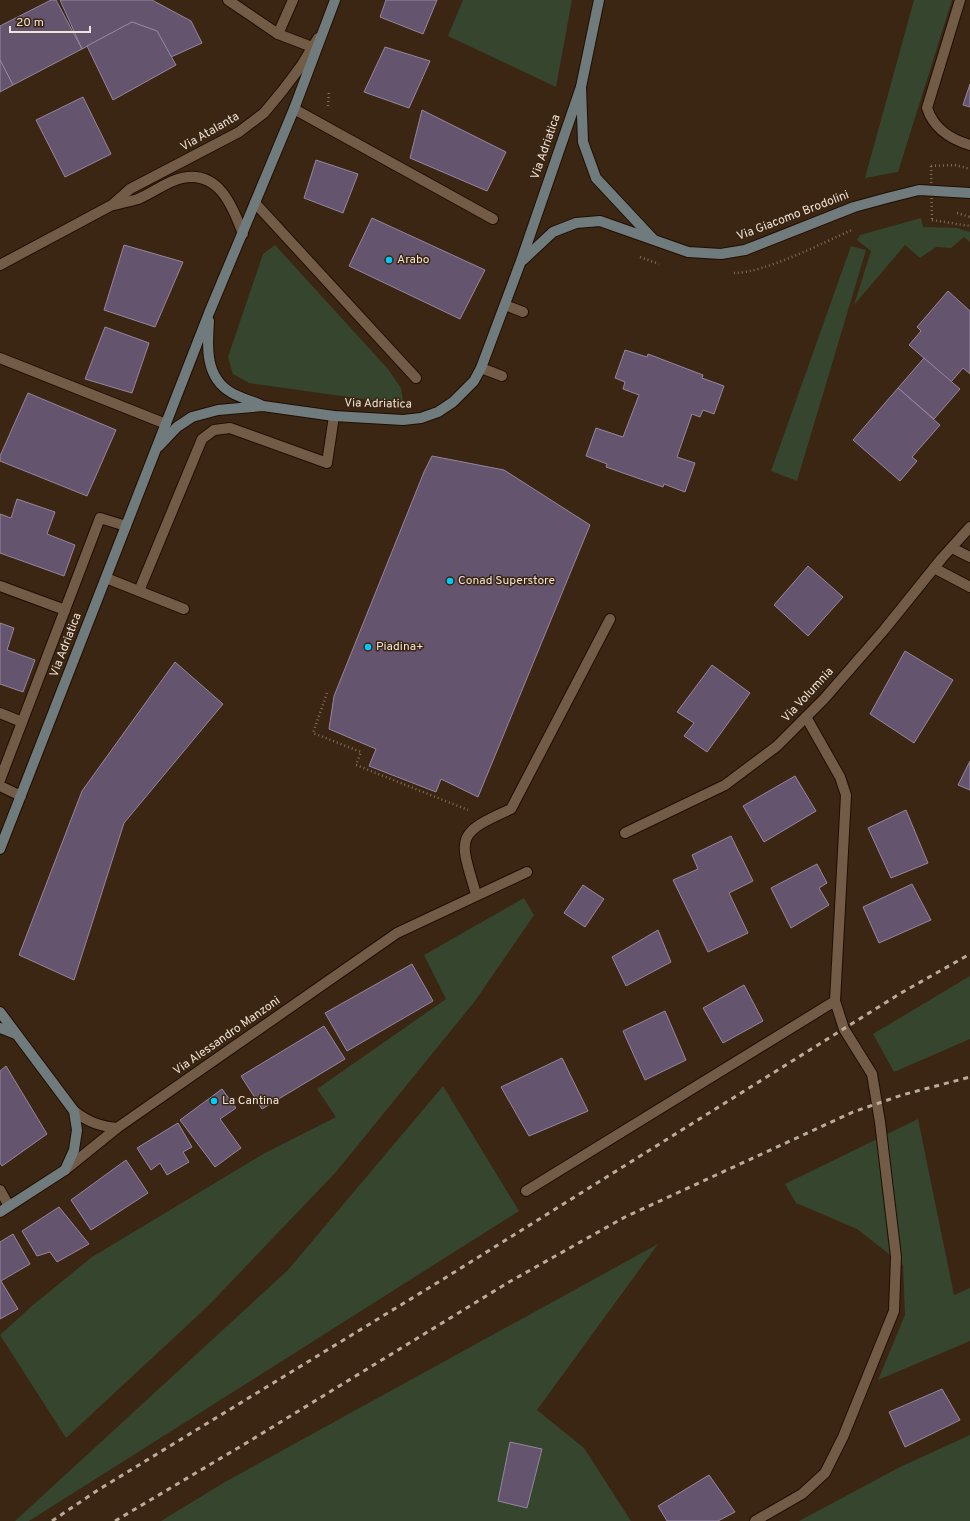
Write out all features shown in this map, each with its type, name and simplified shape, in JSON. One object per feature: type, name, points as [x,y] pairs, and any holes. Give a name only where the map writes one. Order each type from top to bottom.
[{"type":"main road","name":"Via Adriatica","points":[[0,849],[209,313],[294,109],[335,0]]},
{"type":"main road","name":"Via Giacomo Brodolini","points":[[599,0],[581,86],[583,142],[596,178],[656,242],[688,252],[721,254],[746,250],[854,207],[919,190],[970,193]]},
{"type":"main road","name":"Via Adriatica","points":[[155,451],[177,427],[192,418],[218,410],[263,406],[334,416],[404,420],[421,418],[438,412],[453,402],[474,381],[481,368],[521,261],[581,86]]},
{"type":"main road","name":"Via Adriatica","points":[[521,261],[553,232],[564,227],[588,222],[600,222],[656,242]]},
{"type":"main road","points":[[209,313],[207,352],[216,378],[231,393],[263,406]]},
{"type":"main road","points":[[0,1012],[74,1111],[77,1130],[74,1150],[65,1170]]},
{"type":"main road","points":[[0,1028],[16,1034]]},
{"type":"main road","name":"Via Alessandro Manzoni","points":[[0,1212],[65,1170]]},
{"type":"street","points":[[228,0],[278,34],[312,47]]},
{"type":"street","points":[[278,34],[293,0]]},
{"type":"street","points":[[960,0],[928,108],[931,120],[943,133],[970,145]]},
{"type":"street","name":"Via Atalanta","points":[[0,265],[112,205],[130,190],[239,132],[264,113],[301,66],[328,20]]},
{"type":"street","points":[[294,109],[493,219]]},
{"type":"street","name":"Via Atalanta","points":[[112,205],[138,199],[181,178],[196,176],[207,180],[221,190],[234,207],[243,234]]},
{"type":"street","points":[[255,203],[416,378]]},
{"type":"street","points":[[505,305],[523,312]]},
{"type":"street","points":[[0,358],[166,424]]},
{"type":"street","points":[[481,368],[502,376]]},
{"type":"street","points":[[138,591],[202,439],[214,430],[230,428],[327,463],[334,416]]},
{"type":"street","points":[[0,780],[100,518],[126,526]]},
{"type":"street","name":"Via Volumnia","points":[[625,833],[725,785],[777,746],[806,717],[884,630],[934,568],[970,527]]},
{"type":"street","points":[[952,548],[970,557]]},
{"type":"street","points":[[934,568],[970,587]]},
{"type":"street","points":[[106,578],[184,609]]},
{"type":"street","points":[[0,586],[65,610]]},
{"type":"street","points":[[527,872],[476,894],[464,853],[464,842],[470,831],[489,819],[510,809],[610,619]]},
{"type":"street","points":[[0,713],[22,722]]},
{"type":"street","points":[[755,1521],[802,1494],[824,1473],[842,1437],[894,1311],[896,1257],[880,1122],[872,1074],[844,1029],[835,1001],[846,795],[840,777],[806,717]]},
{"type":"street","points":[[0,786],[21,796]]},
{"type":"street","name":"Via Alessandro Manzoni","points":[[65,1170],[117,1128],[396,934],[476,894]]},
{"type":"street","points":[[526,1191],[835,1001]]},
{"type":"street","points":[[74,1111],[86,1121],[93,1124],[117,1128]]},
{"type":"street","points":[[0,1190],[9,1206]]},
{"type":"path","points":[[970,169],[955,165],[931,166],[932,220],[970,226]]},
{"type":"path","points":[[327,693],[313,734],[361,752],[356,765],[489,819]]},
{"type":"green space","points":[[463,0],[572,0],[556,87],[448,36]]},
{"type":"green space","points":[[914,0],[952,0],[898,172],[865,178]]},
{"type":"green space","points":[[921,218],[923,227],[957,228],[970,232],[970,242],[964,237],[951,248],[936,247],[920,258],[905,245],[854,305],[871,251],[857,240],[860,235]]},
{"type":"green space","points":[[275,245],[388,369],[401,388],[403,401],[384,402],[249,383],[233,374],[238,392],[228,357],[263,254]]},
{"type":"green space","points":[[851,246],[866,250],[797,481],[771,471]]},
{"type":"green space","points":[[524,898],[534,915],[475,1001],[336,1172],[208,1306],[66,1438],[0,1335],[33,1305],[92,1257],[263,1154],[336,1117],[317,1089],[446,999],[424,955]]},
{"type":"green space","points":[[970,976],[970,1039],[894,1072],[873,1034]]},
{"type":"green space","points":[[443,1086],[519,1211],[29,1521],[15,1521],[288,1270]]},
{"type":"green space","points":[[918,1119],[954,1295],[970,1288],[970,1341],[878,1380],[905,1315],[903,1265],[857,1229],[796,1203],[785,1184]]},
{"type":"green space","points":[[658,1244],[537,1410],[584,1448],[631,1521],[161,1521],[225,1482]]},
{"type":"green space","points":[[970,1435],[970,1521],[799,1521],[900,1467]]},
{"type":"building","points":[[51,0],[56,0],[82,49],[13,85],[0,60],[0,26]]},
{"type":"building","points":[[60,0],[152,0],[191,21],[202,43],[171,57],[157,31],[132,22],[82,49]]},
{"type":"building","points":[[386,0],[437,0],[423,34],[380,17]]},
{"type":"building","points":[[132,22],[157,31],[176,65],[113,100],[87,46]]},
{"type":"building","points":[[385,47],[430,61],[409,108],[364,92]]},
{"type":"building","points":[[0,60],[13,85],[0,92]]},
{"type":"building","points":[[970,84],[970,107],[963,105]]},
{"type":"building","points":[[83,97],[111,154],[65,177],[36,120]]},
{"type":"building","points":[[422,110],[506,152],[487,191],[410,158]]},
{"type":"building","points":[[316,160],[358,174],[343,213],[304,198]]},
{"type":"building","points":[[372,218],[485,270],[460,319],[349,266]]},
{"type":"building","points":[[124,245],[183,262],[155,327],[104,310]]},
{"type":"building","points":[[948,291],[970,311],[970,374],[963,368],[951,382],[909,345],[921,331],[917,327]]},
{"type":"building","points":[[105,327],[149,343],[132,393],[85,379]]},
{"type":"building","points":[[625,350],[647,357],[648,354],[703,375],[702,378],[724,386],[714,414],[703,410],[700,417],[692,414],[677,457],[695,463],[685,492],[664,484],[663,487],[606,467],[607,464],[586,456],[596,428],[623,437],[639,395],[623,389],[625,382],[615,378]]},
{"type":"building","points":[[924,358],[960,389],[934,419],[898,388]]},
{"type":"building","points":[[898,388],[940,425],[912,457],[917,461],[900,481],[853,440]]},
{"type":"building","points":[[28,393],[116,430],[87,496],[0,461],[0,456]]},
{"type":"building","points":[[432,456],[504,470],[590,525],[478,797],[441,779],[436,792],[369,766],[376,749],[329,729],[334,696],[424,472]]},
{"type":"building","points":[[17,499],[55,512],[47,534],[75,545],[64,576],[0,553],[0,514],[11,518]]},
{"type":"building","points":[[808,566],[843,597],[808,636],[774,605]]},
{"type":"building","points":[[0,623],[14,628],[7,650],[35,660],[23,692],[0,684]]},
{"type":"building","points":[[905,651],[953,680],[914,743],[870,714]]},
{"type":"building","points":[[175,662],[223,704],[124,823],[74,980],[19,955],[82,791]]},
{"type":"building","points":[[712,665],[750,693],[707,752],[684,736],[694,723],[677,712]]},
{"type":"building","points":[[970,761],[970,790],[958,785]]},
{"type":"building","points":[[795,776],[816,811],[764,842],[743,806]]},
{"type":"building","points":[[906,810],[928,863],[891,878],[868,828]]},
{"type":"building","points":[[731,836],[753,881],[729,893],[748,933],[708,952],[673,880],[698,869],[692,855]]},
{"type":"building","points":[[817,864],[827,883],[819,888],[829,905],[791,928],[771,888]]},
{"type":"building","points":[[912,884],[931,920],[879,943],[863,907]]},
{"type":"building","points":[[583,885],[604,899],[585,927],[564,913]]},
{"type":"building","points":[[658,930],[671,962],[626,986],[612,957]]},
{"type":"building","points":[[412,964],[433,1001],[347,1051],[325,1013]]},
{"type":"building","points":[[744,985],[763,1021],[723,1043],[703,1008]]},
{"type":"building","points":[[665,1011],[686,1060],[645,1080],[623,1031]]},
{"type":"building","points":[[324,1026],[345,1059],[262,1109],[241,1076]]},
{"type":"building","points":[[562,1058],[588,1111],[529,1136],[501,1087]]},
{"type":"building","points":[[6,1066],[47,1134],[2,1166],[0,1163],[0,1071]]},
{"type":"building","points":[[222,1089],[236,1108],[220,1119],[241,1148],[215,1167],[180,1120]]},
{"type":"building","points":[[178,1123],[192,1147],[183,1152],[189,1162],[167,1175],[160,1163],[151,1170],[137,1148]]},
{"type":"building","points":[[126,1160],[148,1193],[91,1230],[71,1200]]},
{"type":"building","points":[[59,1207],[89,1244],[57,1262],[50,1252],[37,1256],[22,1231]]},
{"type":"building","points":[[13,1234],[30,1264],[1,1281],[18,1309],[0,1319],[0,1242]]},
{"type":"building","points":[[942,1389],[960,1420],[905,1447],[889,1412]]},
{"type":"building","points":[[510,1442],[542,1449],[527,1508],[498,1501]]},
{"type":"building","points":[[709,1475],[735,1512],[718,1521],[667,1521],[658,1506]]},
{"type":"railway","points":[[52,1521],[98,1490],[445,1278],[901,993],[970,954]]},
{"type":"railway","points":[[115,1521],[248,1442],[509,1282],[625,1217],[853,1112],[902,1095],[970,1077]]},
{"type":"place","name":"Arabo","points":[[389,260]]},
{"type":"place","name":"Conad Superstore","points":[[450,581]]},
{"type":"place","name":"Piadina+","points":[[368,647]]},
{"type":"place","name":"La Cantina","points":[[214,1101]]}]
